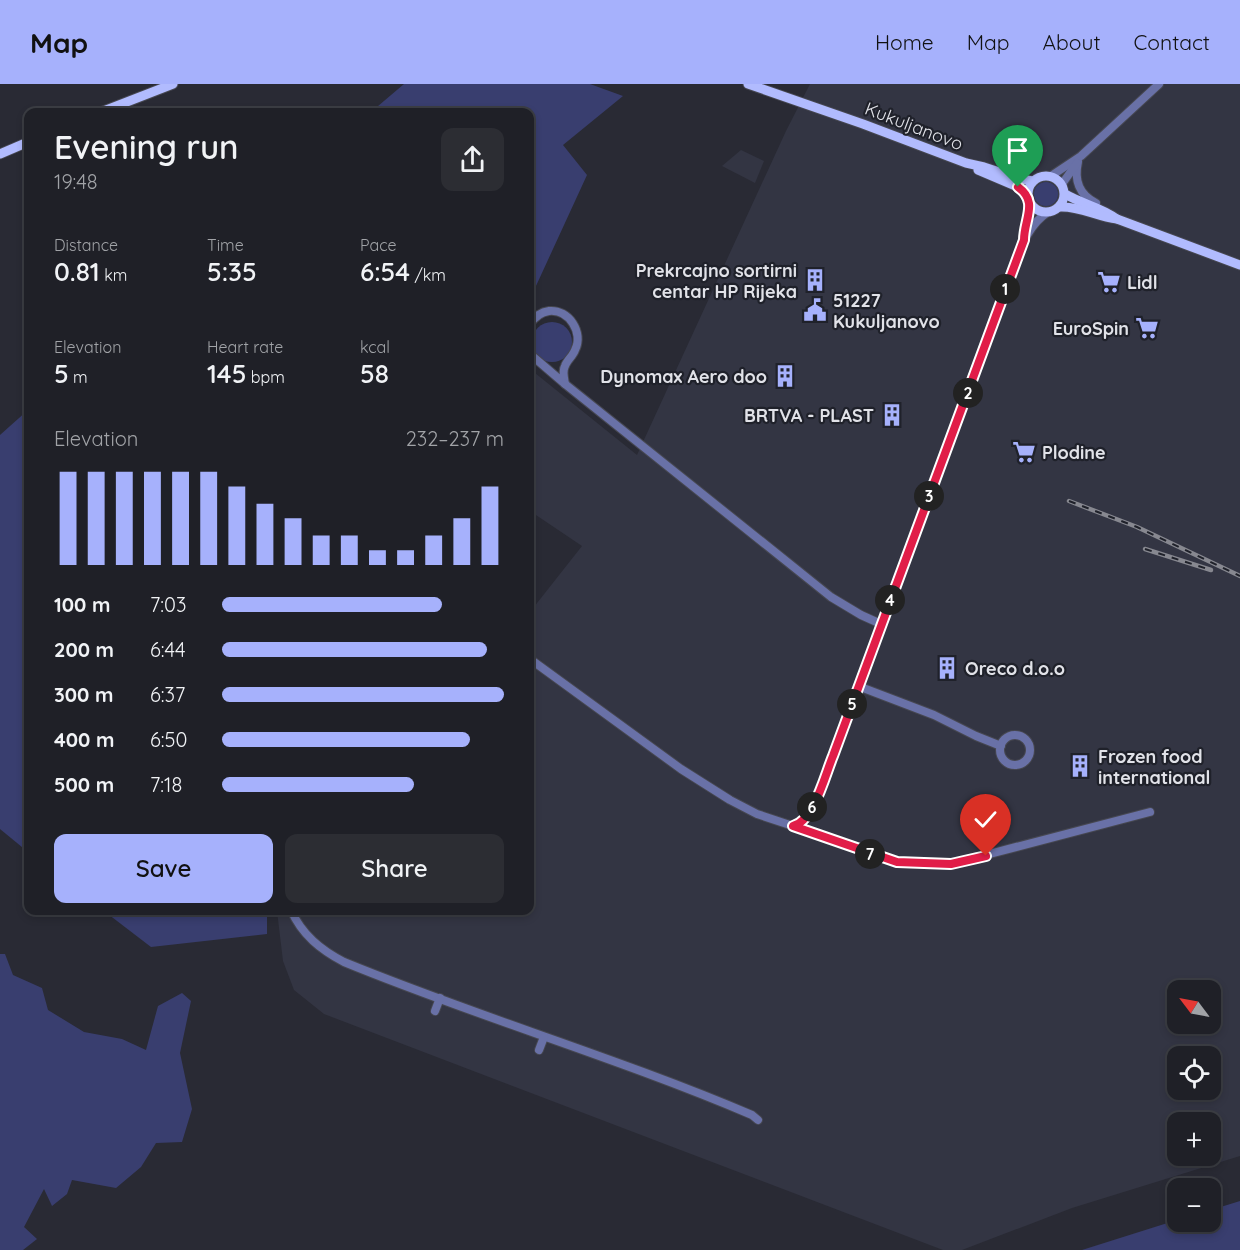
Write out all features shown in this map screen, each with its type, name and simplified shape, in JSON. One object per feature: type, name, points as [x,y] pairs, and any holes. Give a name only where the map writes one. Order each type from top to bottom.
[{"type":"main road","points":[[111,108],[173,84]]},
{"type":"main road","name":"Kukuljanovo","points":[[748,84],[966,163],[1018,187],[1036,209],[1048,212]]},
{"type":"main road","points":[[0,154],[24,144]]},
{"type":"main road","name":"Kukuljanovo","points":[[966,163],[1034,181]]},
{"type":"main road","points":[[1029,200],[1028,190],[1034,181],[1044,176],[1051,176],[1063,189],[1117,219]]},
{"type":"main road","points":[[1059,207],[1063,189]]},
{"type":"main road","points":[[1048,212],[1059,207],[1072,207],[1106,218],[1117,219],[1240,265]]},
{"type":"street","points":[[1051,176],[1079,159],[1159,84]]},
{"type":"street","points":[[1063,189],[1079,159]]},
{"type":"street","points":[[1079,159],[1077,177],[1080,190],[1089,200],[1108,212]]},
{"type":"street","points":[[1024,240],[1029,200]]},
{"type":"street","points":[[793,826],[799,825],[810,812],[1024,240],[1036,222],[1048,212]]},
{"type":"street","points":[[534,318],[549,311],[567,317],[577,332],[576,350],[565,365],[563,375],[565,384]]},
{"type":"street","points":[[534,357],[831,597],[881,624]]},
{"type":"street","points":[[534,662],[705,786],[756,814],[897,862],[951,864],[1150,812]]},
{"type":"street","points":[[858,686],[934,715],[1001,746]]},
{"type":"street","points":[[294,915],[308,937],[331,955],[360,969],[704,1094],[752,1115],[758,1120]]},
{"type":"street","points":[[435,1011],[440,998]]},
{"type":"street","points":[[539,1050],[544,1037]]},
{"type":"shaded area","points":[[404,84],[590,84],[623,96],[563,145],[587,175],[534,290],[534,108],[376,108]]},
{"type":"shaded area","points":[[810,84],[1240,84],[1240,1156],[1221,1162],[1221,1112],[1167,1112],[1167,1166],[1208,1166],[1072,1208],[962,1250],[943,1250],[324,1014],[294,990],[283,961],[277,915],[534,915],[534,607],[582,546],[534,514],[534,372],[637,455],[786,131]]},
{"type":"shaded area","points":[[741,150],[764,161],[755,183],[722,166]]},
{"type":"shaded area","points":[[1046,182],[1051,183],[1057,189],[1057,199],[1051,205],[1046,206],[1041,205],[1035,199],[1034,194],[1035,189],[1041,183]]},
{"type":"shaded area","points":[[552,322],[560,324],[570,334],[572,342],[570,350],[560,360],[552,362],[544,360],[534,350],[534,334],[544,324]]},
{"type":"shaded area","points":[[24,414],[24,849],[0,829],[0,435]]},
{"type":"shaded area","points":[[109,915],[267,915],[267,934],[151,947]]},
{"type":"shaded area","points":[[0,954],[5,954],[13,975],[42,988],[48,1010],[84,1032],[122,1039],[146,1050],[158,1006],[182,993],[191,1001],[180,1053],[192,1109],[182,1142],[156,1143],[141,1167],[116,1188],[72,1180],[67,1194],[52,1206],[44,1189],[24,1227],[37,1239],[23,1250],[0,1250]]},
{"type":"shaded area","points":[[1240,1201],[1240,1250],[1082,1250],[1167,1223],[1167,1232],[1221,1232],[1221,1207]]},
{"type":"railway","points":[[1069,501],[1137,527],[1240,576]]},
{"type":"railway","points":[[1145,549],[1211,570]]},
{"type":"place","name":"Prekrcajno sortirni centar HP Rijeka","points":[[815,280]]},
{"type":"place","name":"Lidl","points":[[1109,282]]},
{"type":"place","name":"51227 Kukuljanovo","points":[[815,310]]},
{"type":"place","name":"EuroSpin","points":[[1147,328]]},
{"type":"place","name":"Dynomax Aero doo","points":[[785,376]]},
{"type":"place","name":"BRTVA - PLAST","points":[[892,415]]},
{"type":"place","name":"Plodine","points":[[1024,452]]},
{"type":"place","name":"Oreco d.o.o","points":[[947,668]]},
{"type":"place","name":"Frozen food international","points":[[1080,766]]},
{"type":"route","points":[[986,856],[951,864],[897,862],[868,854],[793,826],[799,825],[810,812],[833,756],[1024,240],[1024,230],[1031,204],[1028,196],[1018,187]]}]
